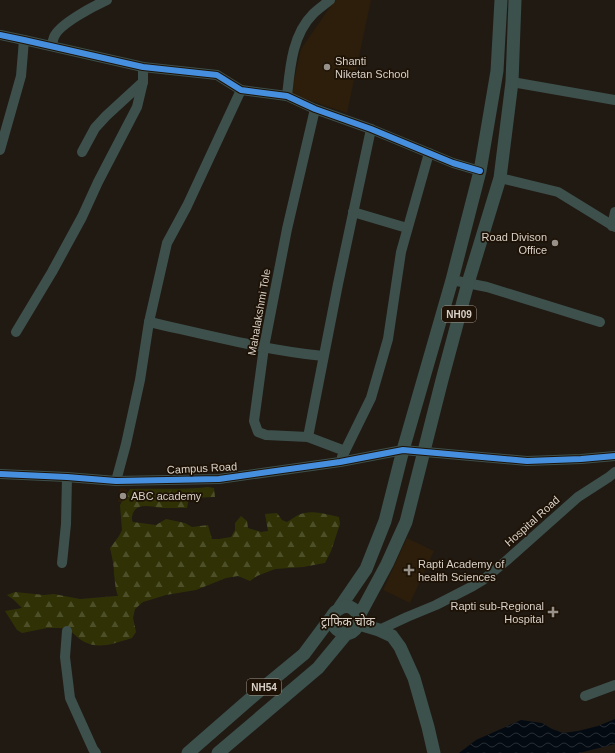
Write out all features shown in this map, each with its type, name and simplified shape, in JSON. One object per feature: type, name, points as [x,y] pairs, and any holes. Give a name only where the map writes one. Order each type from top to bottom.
[{"type":"main road","name":"NH09","points":[[337,611],[366,568],[385,520],[403,450],[452,280],[480,172],[497,71],[501,0]]},
{"type":"main road","name":"NH09","points":[[359,620],[406,522],[468,283],[500,177],[512,82],[515,0]]},
{"type":"main road","points":[[480,172],[500,177]]},
{"type":"main road","points":[[480,172],[500,177]]},
{"type":"main road","points":[[359,620],[356,629],[347,634],[341,633],[337,630],[332,620],[337,611],[345,606],[349,607],[354,609],[359,620],[392,636],[400,647],[414,678],[434,753]]},
{"type":"main road","name":"NH54","points":[[188,753],[304,654],[337,611]]},
{"type":"main road","name":"NH54","points":[[218,753],[318,668],[347,634]]},
{"type":"street","points":[[52,46],[54,36],[62,27],[91,8],[107,0]]},
{"type":"street","points":[[287,96],[291,60],[299,34],[312,15],[330,0]]},
{"type":"street","points":[[0,35],[143,68],[217,75],[241,90],[287,96],[315,109],[371,129],[453,163],[480,172]]},
{"type":"street","points":[[0,150],[4,121],[21,76],[24,40]]},
{"type":"street","points":[[16,332],[52,272],[82,217],[98,182],[137,107],[143,82],[143,68]]},
{"type":"street","points":[[82,152],[95,128],[143,82]]},
{"type":"street","points":[[512,82],[615,100]]},
{"type":"street","points":[[116,481],[140,380],[149,322],[167,243],[187,206],[241,90]]},
{"type":"street","name":"Mahalakshmi Tole","points":[[315,109],[287,228],[264,347],[254,421],[258,432],[266,435],[308,437],[345,451]]},
{"type":"street","points":[[308,437],[323,356],[371,129]]},
{"type":"street","points":[[340,462],[371,398],[388,339],[401,252],[429,153]]},
{"type":"street","points":[[500,177],[558,192],[614,226],[615,212]]},
{"type":"street","points":[[353,212],[407,228]]},
{"type":"street","points":[[452,280],[487,287],[600,322]]},
{"type":"street","points":[[149,322],[264,347],[323,356]]},
{"type":"street","name":"Campus Road","points":[[0,474],[116,481],[219,478],[340,462],[403,450],[527,461],[615,456]]},
{"type":"street","name":"Hospital Road","points":[[379,630],[407,616],[436,605],[483,580],[578,497],[615,472]]},
{"type":"street","points":[[62,563],[66,524],[67,477]]},
{"type":"street","points":[[67,631],[66,657],[70,698],[96,753]]},
{"type":"street","points":[[585,696],[615,685]]},
{"type":"shaded area","name":"Shanti Niketan School","points":[[335,0],[371,0],[347,113],[291,94],[301,49]]},
{"type":"shaded area","name":"ABC academy","points":[[120,488],[127,489],[125,503],[118,502]]},
{"type":"shaded area","name":"Rapti Academy of health Sciences","points":[[407,538],[434,551],[410,603],[383,590]]},
{"type":"green space","points":[[214,488],[215,497],[189,498],[187,508],[162,508],[150,506],[138,507],[133,513],[132,521],[156,525],[166,519],[185,523],[192,527],[208,525],[212,539],[219,539],[231,537],[235,530],[235,523],[241,516],[247,521],[248,528],[261,532],[268,531],[265,514],[277,513],[282,520],[287,522],[303,513],[308,512],[339,517],[340,524],[331,551],[325,563],[303,567],[275,569],[257,576],[250,581],[238,576],[226,578],[196,590],[166,595],[143,602],[135,609],[133,618],[136,632],[132,638],[106,645],[91,645],[84,642],[69,629],[47,628],[22,633],[17,630],[5,611],[22,608],[7,595],[15,592],[44,595],[54,594],[80,599],[118,596],[110,548],[122,530],[120,505],[130,489]]},
{"type":"water","points":[[615,719],[615,744],[579,753],[459,753],[476,740],[521,720],[542,723],[563,733],[598,726]]},
{"type":"cycle path","points":[[0,35],[143,67],[217,75],[241,90],[287,96],[315,109],[371,129],[453,163],[480,171]]},
{"type":"cycle path","points":[[0,474],[116,481],[219,479],[340,462],[403,450],[527,461],[615,456]]},
{"type":"place","name":"Shanti Niketan School","points":[[327,67]]},
{"type":"place","name":"Road Divison Office","points":[[555,243]]},
{"type":"place","name":"ABC academy","points":[[123,496]]},
{"type":"place","name":"Rapti Academy of health Sciences","points":[[409,570]]},
{"type":"place","name":"Rapti sub-Regional Hospital","points":[[553,612]]},
{"type":"district","name":"ट्राफिक चोक","points":[[348,622]]}]
